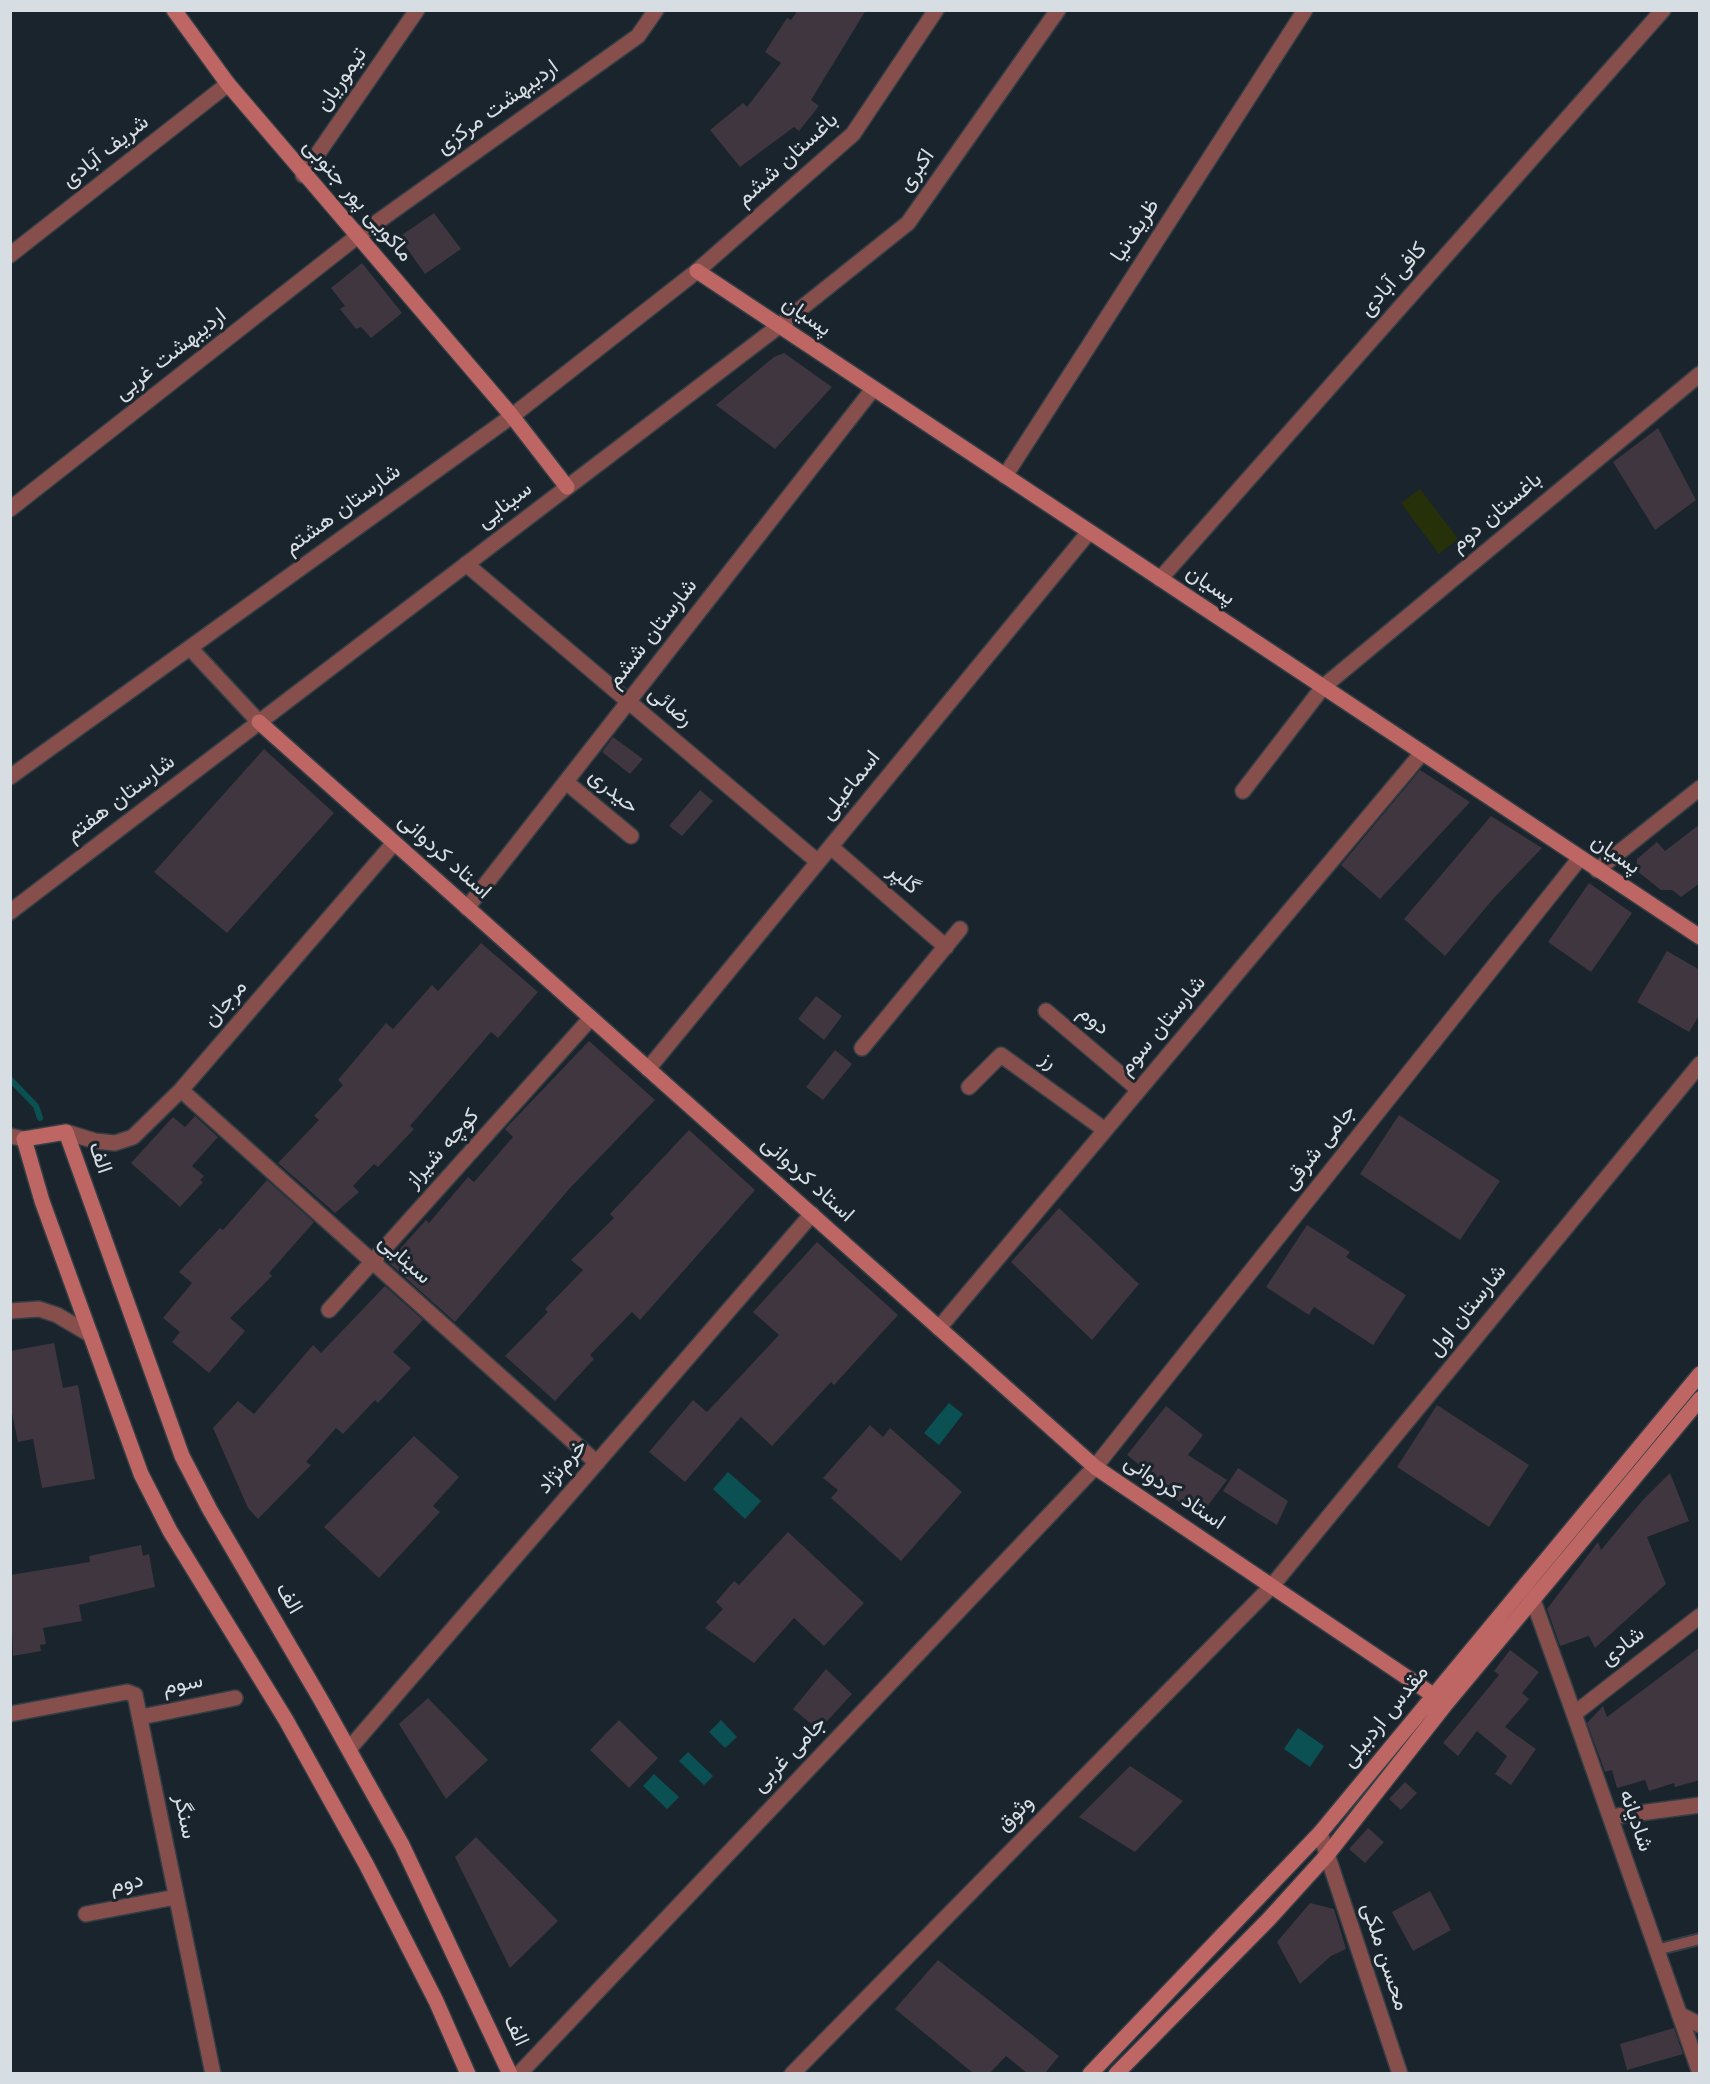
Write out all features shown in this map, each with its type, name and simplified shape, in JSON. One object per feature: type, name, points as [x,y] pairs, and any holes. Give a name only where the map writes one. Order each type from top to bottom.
[{"type":"main road","name":"ماکویی‌ پور جنوبی","points":[[174,10],[228,84],[303,175],[359,235],[512,416],[567,487]]},
{"type":"main road","name":"پسیان","points":[[697,271],[1700,937]]},
{"type":"main road","name":"استاد کردوانی","points":[[259,722],[1095,1467],[1439,1700]]},
{"type":"main road","points":[[66,1132],[17,1138],[141,1474],[165,1522],[286,1720],[366,1864],[436,2001],[468,2073]]},
{"type":"main road","name":"الف","points":[[66,1132],[182,1456],[210,1510],[402,1845],[510,2073]]},
{"type":"main road","name":"مقدس اردبیلی","points":[[1116,2073],[1269,1919],[1327,1855],[1523,1587],[1700,1374]]},
{"type":"main road","name":"مقدس اردبیلی","points":[[1090,2073],[1320,1833],[1439,1700],[1533,1600],[1700,1399]]},
{"type":"street","name":"تیموریان","points":[[303,175],[417,10]]},
{"type":"street","name":"اردیبهشت مرکزی","points":[[359,235],[638,36],[656,10]]},
{"type":"street","name":"باغستان ششم","points":[[697,271],[852,134],[936,10]]},
{"type":"street","name":"اکبری","points":[[779,326],[908,223],[1058,10]]},
{"type":"street","name":"ظریف‌نیا","points":[[1005,476],[1305,10]]},
{"type":"street","name":"کافی آبادی","points":[[1160,579],[1656,13]]},
{"type":"street","name":"شریف آبادی","points":[[10,255],[228,84]]},
{"type":"street","name":"اردیبهشت غربی","points":[[10,509],[359,235]]},
{"type":"street","name":"شارستان هشتم","points":[[10,777],[512,416],[697,271]]},
{"type":"street","name":"سینایی","points":[[259,722],[779,326]]},
{"type":"street","name":"باغستان دوم","points":[[1243,790],[1323,687],[1700,374]]},
{"type":"street","name":"شارستان ششم","points":[[467,908],[873,389]]},
{"type":"street","name":"اسماعیلی","points":[[648,1069],[1089,532]]},
{"type":"street","name":"رضائی","points":[[466,564],[818,862]]},
{"type":"street","name":"استاد کردوانی","points":[[191,649],[259,722]]},
{"type":"street","name":"شارستان هفتم","points":[[10,912],[259,722]]},
{"type":"street","name":"شارستان سوم","points":[[939,1328],[1422,753]]},
{"type":"street","name":"حیدری","points":[[566,782],[631,836]]},
{"type":"street","points":[[1597,870],[1700,788]]},
{"type":"street","name":"مرجان","points":[[66,1132],[95,1141],[115,1143],[133,1137],[181,1090],[394,843]]},
{"type":"street","name":"گلپر","points":[[831,846],[946,948]]},
{"type":"street","name":"جامی شرقی","points":[[1095,1467],[1580,858]]},
{"type":"street","points":[[862,1048],[960,929]]},
{"type":"street","name":"دوم","points":[[1046,1011],[1139,1089]]},
{"type":"street","name":"کوچه شیراز","points":[[329,1310],[591,1018]]},
{"type":"street","name":"رز","points":[[969,1087],[1001,1055],[1105,1130]]},
{"type":"street","name":"شارستان اول","points":[[1271,1587],[1700,1064]]},
{"type":"street","name":"سینایی","points":[[181,1090],[597,1463]]},
{"type":"street","name":"خرم‌نژاد","points":[[349,1749],[812,1214]]},
{"type":"street","points":[[10,1311],[39,1309],[57,1315],[91,1335]]},
{"type":"street","name":"جامی غربی","points":[[519,2073],[1095,1467]]},
{"type":"street","name":"وثوق","points":[[792,2073],[1271,1587]]},
{"type":"street","name":"شادیانه","points":[[1523,1587],[1533,1600],[1700,2073]]},
{"type":"street","name":"شادی","points":[[1574,1714],[1700,1616]]},
{"type":"street","name":"سنگر","points":[[10,1714],[127,1692],[135,1695],[213,2073]]},
{"type":"street","name":"سوم","points":[[141,1716],[235,1698]]},
{"type":"street","points":[[1610,1817],[1700,1805]]},
{"type":"street","name":"محسن ملکی","points":[[1320,1833],[1400,2073]]},
{"type":"street","name":"دوم","points":[[86,1914],[176,1897]]},
{"type":"street","points":[[1679,2014],[1700,2025]]},
{"type":"lane","points":[[1656,1950],[1700,1939]]},
{"type":"shaded area","points":[[1420,489],[1458,539],[1439,554],[1401,503]]},
{"type":"shaded area","points":[[949,1403],[963,1414],[939,1445],[924,1433]]},
{"type":"shaded area","points":[[728,1472],[761,1501],[745,1519],[713,1489]]},
{"type":"shaded area","points":[[721,1720],[737,1737],[725,1748],[709,1732]]},
{"type":"shaded area","points":[[1298,1728],[1324,1746],[1310,1767],[1284,1749]]},
{"type":"shaded area","points":[[688,1752],[713,1776],[704,1785],[679,1761]]},
{"type":"shaded area","points":[[654,1774],[679,1797],[667,1809],[643,1786]]},
{"type":"building","points":[[798,10],[866,10],[811,100],[819,106],[799,131],[794,127],[740,167],[710,130],[743,103],[747,107],[781,63],[765,52],[787,18],[791,20]]},
{"type":"building","points":[[434,213],[461,249],[425,274],[399,237]]},
{"type":"building","points":[[362,263],[402,313],[371,338],[361,327],[356,329],[340,309],[345,306],[331,288]]},
{"type":"building","points":[[784,353],[832,387],[775,449],[716,405],[774,357]]},
{"type":"building","points":[[1658,428],[1696,500],[1655,530],[1613,462]]},
{"type":"building","points":[[613,737],[643,759],[630,774],[602,752]]},
{"type":"building","points":[[264,749],[334,813],[227,933],[154,872]]},
{"type":"building","points":[[1420,770],[1470,802],[1380,899],[1341,865]]},
{"type":"building","points":[[700,790],[713,801],[682,836],[669,826]]},
{"type":"building","points":[[1491,816],[1542,848],[1494,898],[1445,956],[1404,919]]},
{"type":"building","points":[[1700,824],[1700,883],[1681,897],[1672,890],[1661,890],[1637,871],[1637,859],[1657,842],[1665,851]]},
{"type":"building","points":[[1589,883],[1632,913],[1591,972],[1548,942]]},
{"type":"building","points":[[481,943],[538,992],[498,1038],[491,1032],[410,1126],[414,1129],[378,1167],[374,1164],[353,1186],[359,1192],[335,1213],[278,1163],[319,1120],[314,1116],[343,1085],[338,1080],[386,1023],[393,1029],[432,985],[438,991]]},
{"type":"building","points":[[1667,951],[1700,970],[1700,1014],[1689,1032],[1637,1002]]},
{"type":"building","points":[[816,996],[842,1016],[824,1040],[798,1019]]},
{"type":"building","points":[[589,1041],[655,1100],[570,1188],[455,1322],[388,1262],[426,1220],[429,1223],[468,1177],[474,1182],[513,1137],[505,1129]]},
{"type":"building","points":[[835,1050],[852,1064],[823,1100],[806,1087]]},
{"type":"building","points":[[1399,1115],[1500,1181],[1460,1240],[1360,1174]]},
{"type":"building","points":[[195,1116],[218,1137],[192,1166],[204,1176],[200,1180],[203,1182],[180,1207],[131,1163],[173,1117],[185,1127]]},
{"type":"building","points":[[689,1130],[755,1190],[640,1320],[632,1312],[590,1355],[594,1359],[555,1401],[505,1356],[548,1312],[545,1309],[583,1270],[571,1260],[614,1218],[610,1214]]},
{"type":"building","points":[[267,1180],[314,1222],[269,1273],[272,1276],[230,1318],[245,1331],[209,1373],[172,1342],[180,1332],[163,1318],[192,1283],[179,1272],[220,1228],[223,1230]]},
{"type":"building","points":[[1059,1208],[1139,1284],[1092,1340],[1011,1262]]},
{"type":"building","points":[[1307,1225],[1350,1252],[1346,1257],[1406,1295],[1373,1345],[1314,1307],[1309,1315],[1266,1287]]},
{"type":"building","points":[[817,1242],[898,1315],[834,1385],[831,1382],[772,1446],[741,1417],[685,1482],[649,1452],[693,1400],[707,1412],[779,1335],[753,1312]]},
{"type":"building","points":[[385,1286],[423,1320],[393,1352],[411,1368],[378,1403],[375,1400],[343,1434],[336,1428],[306,1462],[311,1465],[258,1519],[248,1508],[213,1428],[238,1401],[254,1414],[313,1345],[321,1353]]},
{"type":"building","points":[[54,1343],[63,1388],[78,1385],[95,1479],[42,1488],[33,1439],[18,1442],[10,1404],[10,1351]]},
{"type":"building","points":[[1437,1405],[1529,1465],[1489,1527],[1397,1467]]},
{"type":"building","points":[[1166,1406],[1203,1435],[1188,1455],[1227,1480],[1200,1516],[1175,1499],[1178,1495],[1127,1455]]},
{"type":"building","points":[[870,1425],[883,1437],[890,1428],[962,1492],[901,1561],[831,1498],[838,1490],[823,1478]]},
{"type":"building","points":[[414,1436],[459,1477],[433,1506],[440,1512],[379,1578],[324,1527]]},
{"type":"building","points":[[1238,1468],[1288,1501],[1277,1525],[1223,1491]]},
{"type":"building","points":[[1670,1473],[1689,1521],[1647,1537],[1666,1584],[1595,1648],[1589,1636],[1560,1646],[1547,1609],[1598,1542],[1601,1550],[1642,1501]]},
{"type":"building","points":[[788,1532],[864,1603],[824,1646],[794,1618],[754,1663],[705,1628],[723,1609],[716,1602],[734,1581],[739,1585]]},
{"type":"building","points":[[141,1545],[143,1556],[149,1554],[155,1587],[79,1605],[82,1621],[43,1628],[46,1644],[40,1645],[41,1651],[13,1656],[10,1575],[90,1562],[89,1556]]},
{"type":"building","points":[[1700,1647],[1700,1780],[1675,1787],[1674,1783],[1649,1791],[1645,1780],[1617,1788],[1612,1770],[1605,1772],[1587,1723],[1603,1706],[1607,1717]]},
{"type":"building","points":[[1510,1650],[1539,1672],[1522,1693],[1529,1699],[1505,1727],[1536,1749],[1511,1785],[1495,1774],[1507,1756],[1477,1731],[1458,1756],[1443,1743],[1499,1675],[1494,1671]]},
{"type":"building","points":[[826,1669],[852,1694],[819,1730],[793,1709]]},
{"type":"building","points":[[428,1698],[488,1760],[446,1799],[399,1724]]},
{"type":"building","points":[[619,1720],[658,1758],[629,1788],[590,1750]]},
{"type":"building","points":[[1130,1766],[1183,1801],[1135,1852],[1079,1817]]},
{"type":"building","points":[[1405,1782],[1417,1793],[1401,1810],[1389,1799]]},
{"type":"building","points":[[1368,1828],[1384,1842],[1365,1863],[1349,1849]]},
{"type":"building","points":[[476,1837],[558,1921],[510,1968],[455,1857]]},
{"type":"building","points":[[1430,1891],[1451,1930],[1413,1951],[1392,1912]]},
{"type":"building","points":[[1310,1903],[1334,1909],[1346,1949],[1331,1956],[1300,1984],[1277,1942]]},
{"type":"building","points":[[938,1960],[1059,2056],[1045,2073],[1027,2073],[1006,2056],[990,2073],[973,2073],[895,2009]]},
{"type":"building","points":[[1674,2028],[1683,2054],[1627,2070],[1620,2044]]},
{"type":"waterway","points":[[10,1079],[36,1106],[40,1118]]}]
